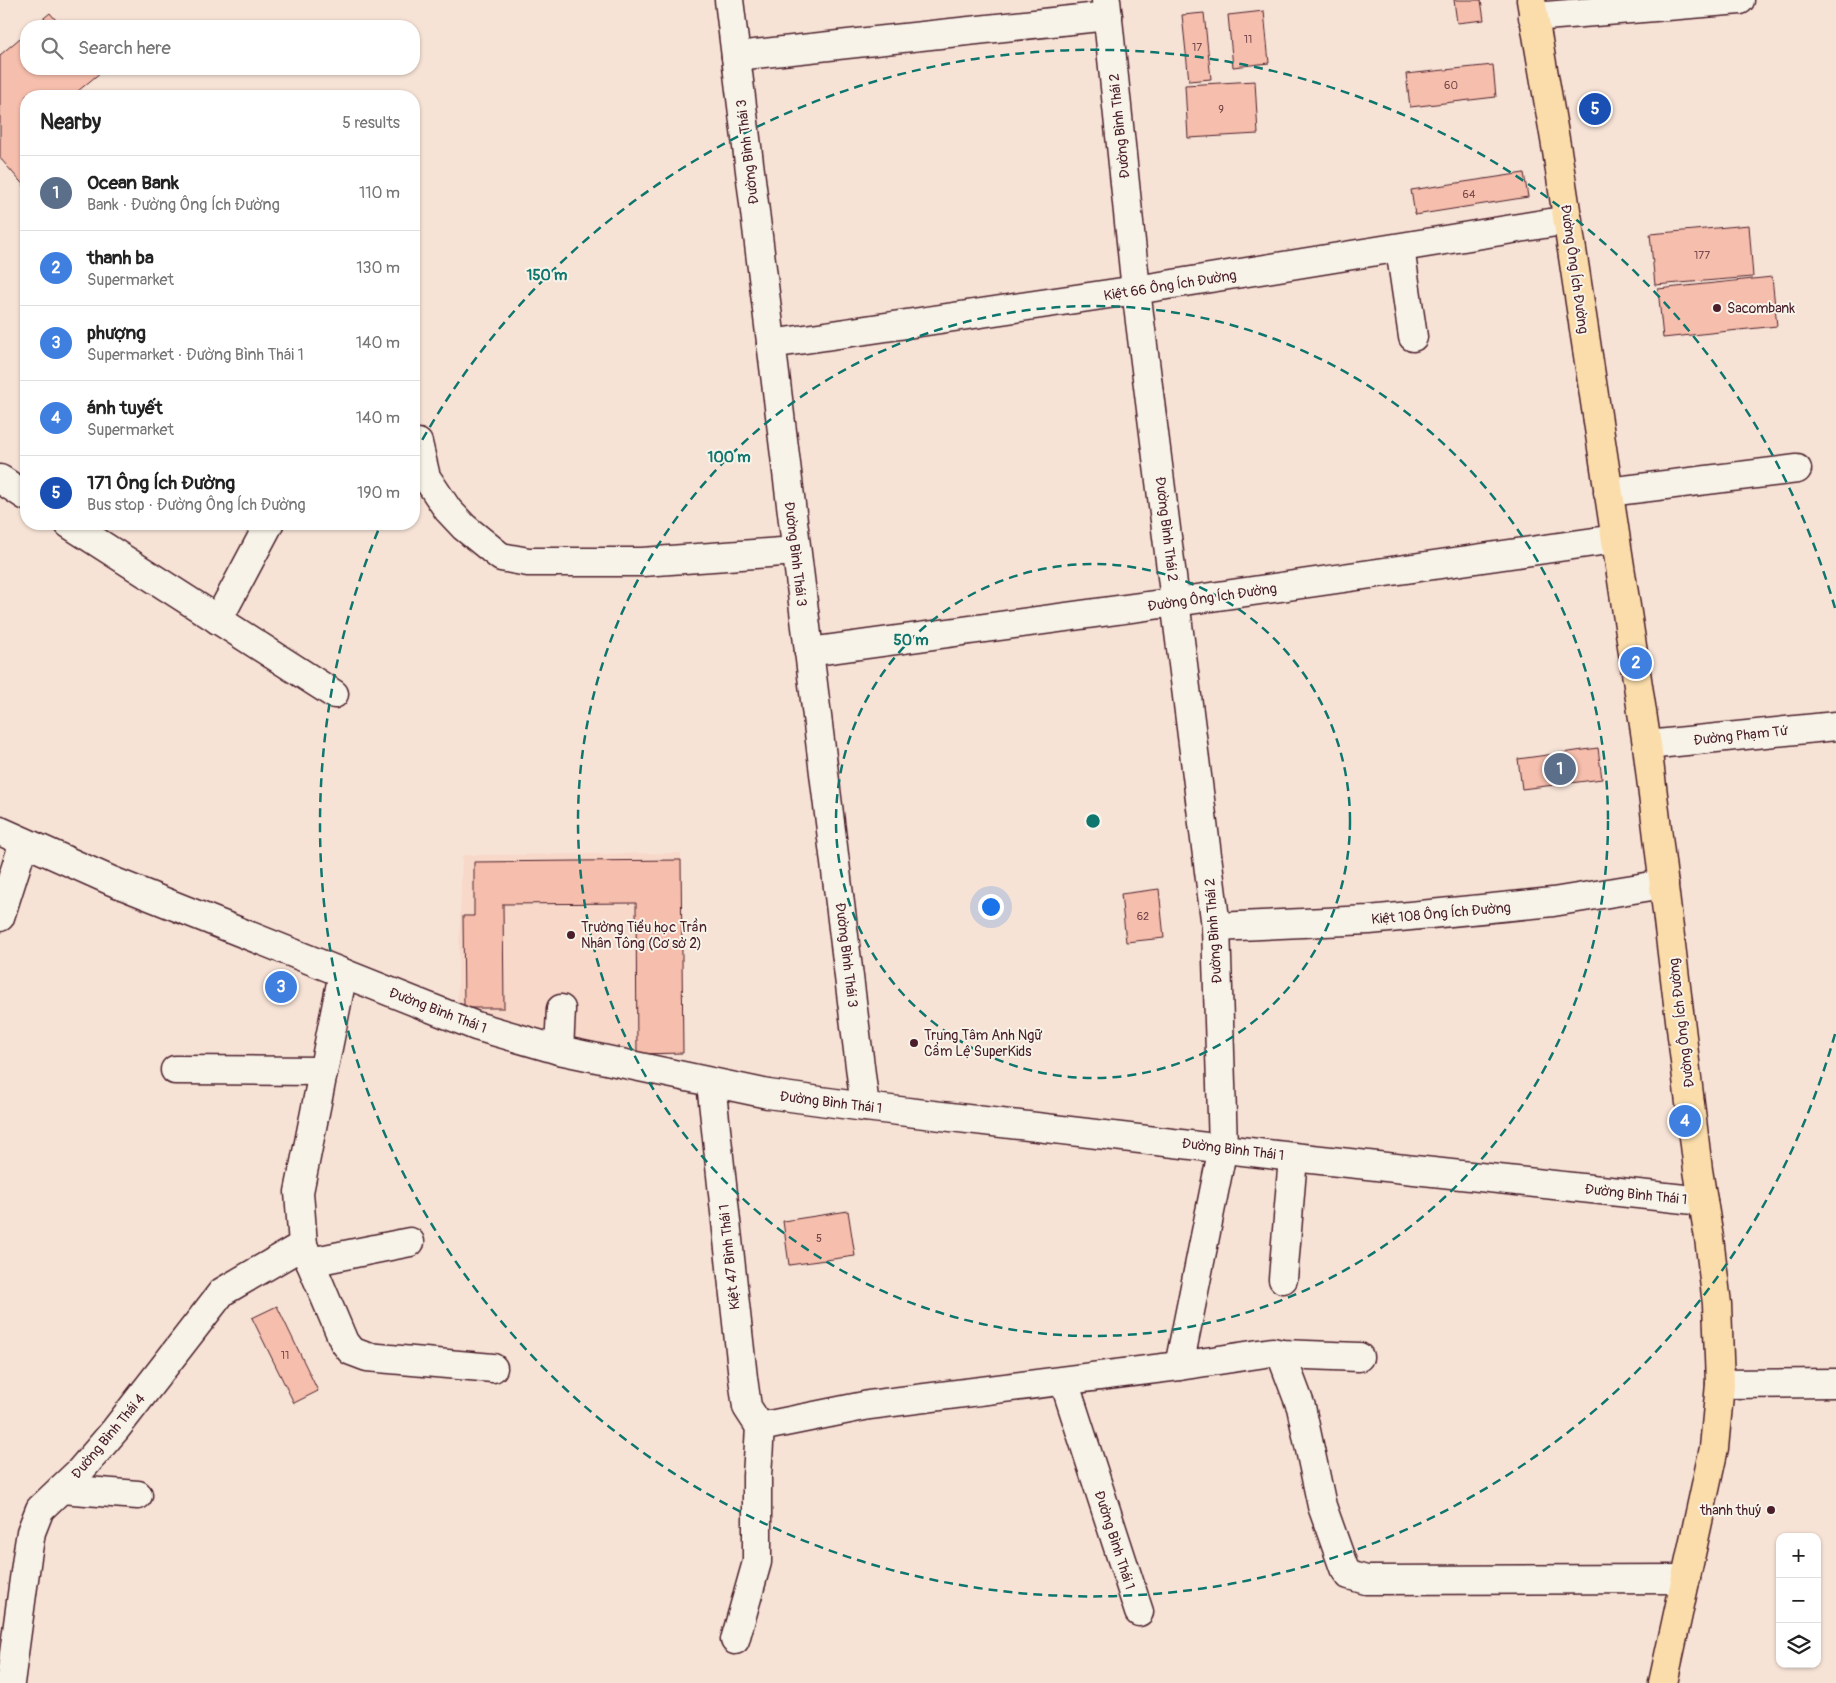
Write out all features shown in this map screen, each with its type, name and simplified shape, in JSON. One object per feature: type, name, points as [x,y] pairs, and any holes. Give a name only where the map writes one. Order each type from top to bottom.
[{"type":"main road","name":"Đường Ông Ích Đường","points":[[1532,8],[1568,220],[1647,744],[1717,1304],[1720,1384],[1714,1448],[1663,1683]]},
{"type":"street","name":"Đường Bình Thái 3","points":[[729,0],[865,1107]]},
{"type":"street","points":[[1532,8],[1740,0]]},
{"type":"street","points":[[736,56],[1107,8]]},
{"type":"street","name":"Đường Bình Thái 2","points":[[1107,8],[1136,290],[1216,927],[1223,1147],[1179,1366]]},
{"type":"street","name":"Kiệt 66 Ông Ích Đường","points":[[771,344],[1136,290],[1568,220]]},
{"type":"street","points":[[1400,248],[1413,337]]},
{"type":"street","points":[[420,452],[426,477],[448,510],[464,527],[501,557],[528,562],[642,562],[796,551]]},
{"type":"street","points":[[1608,492],[1797,469]]},
{"type":"street","points":[[0,479],[20,492]]},
{"type":"street","points":[[78,530],[334,694]]},
{"type":"street","points":[[218,620],[266,530]]},
{"type":"street","name":"Đường Ông Ích Đường","points":[[809,652],[1615,539]]},
{"type":"street","name":"Đường Phạm Tứ","points":[[1647,744],[1836,726]]},
{"type":"street","points":[[0,917],[12,837]]},
{"type":"street","name":"Đường Bình Thái 1","points":[[12,837],[112,882],[476,1026],[559,1050],[711,1083],[768,1094],[865,1107],[1223,1147],[1293,1157],[1703,1201]]},
{"type":"street","name":"Kiệt 108 Ông Ích Đường","points":[[1216,927],[1369,920],[1553,902],[1664,884]]},
{"type":"street","points":[[343,973],[299,1192],[307,1254],[344,1342],[351,1351],[367,1357],[493,1368]]},
{"type":"street","points":[[559,1050],[561,1009]]},
{"type":"street","points":[[175,1070],[323,1071]]},
{"type":"street","name":"Kiệt 47 Bình Thái 1","points":[[711,1083],[747,1407],[760,1427]]},
{"type":"street","points":[[1283,1279],[1293,1157]]},
{"type":"street","name":"Đường Bình Thái 4","points":[[10,1683],[31,1532],[40,1509],[79,1472],[115,1430],[222,1292],[307,1254],[410,1242]]},
{"type":"street","points":[[735,1640],[757,1562],[757,1476],[760,1427],[869,1405],[1179,1366],[1272,1352],[1359,1357]]},
{"type":"street","points":[[1282,1354],[1300,1407],[1322,1506],[1344,1568],[1349,1575],[1366,1580],[1686,1579]]},
{"type":"street","name":"Đường Bình Thái 1","points":[[1064,1381],[1139,1612]]},
{"type":"street","points":[[1720,1384],[1836,1383]]},
{"type":"street","points":[[61,1489],[138,1495]]},
{"type":"shaded area","name":"Trường Tiểu học Trần Nhân Tông (Cơ sở 2)","points":[[681,853],[683,1053],[637,1058],[457,1011],[462,855]]},
{"type":"building","points":[[1454,0],[1481,0],[1484,20],[1457,23]]},
{"type":"building","points":[[1264,11],[1269,63],[1233,67],[1228,15]]},
{"type":"building","points":[[50,13],[56,20],[41,20]]},
{"type":"building","points":[[1204,13],[1211,79],[1189,81],[1182,15]]},
{"type":"building","points":[[20,38],[20,75],[97,75],[79,90],[20,90],[20,181],[0,158],[0,55]]},
{"type":"building","points":[[1493,65],[1496,97],[1410,107],[1406,74]]},
{"type":"building","points":[[1255,81],[1258,134],[1188,138],[1185,85]]},
{"type":"building","points":[[1524,173],[1528,197],[1415,215],[1411,190]]},
{"type":"building","points":[[1749,225],[1753,277],[1655,285],[1650,234]]},
{"type":"building","name":"Sacombank","points":[[1772,277],[1777,326],[1663,338],[1658,289]]},
{"type":"building","points":[[1598,748],[1602,779],[1522,789],[1518,759]]},
{"type":"building","points":[[681,860],[683,1053],[637,1054],[636,903],[503,904],[504,1008],[464,1008],[463,916],[474,916],[474,862]]},
{"type":"building","points":[[1159,889],[1164,938],[1126,942],[1121,894]]},
{"type":"building","points":[[848,1211],[855,1256],[789,1265],[783,1221]]},
{"type":"building","points":[[277,1306],[318,1391],[294,1403],[252,1318]]},
{"type":"place","name":"171 Ông Ích Đường","points":[[1595,109]]},
{"type":"place","name":"Sacombank","points":[[1717,308]]},
{"type":"place","name":"thanh ba","points":[[1636,663]]},
{"type":"place","name":"Ocean Bank","points":[[1560,769]]},
{"type":"place","name":"Trường Tiểu học Trần Nhân Tông (Cơ sở 2)","points":[[571,935]]},
{"type":"place","name":"phượng","points":[[281,987]]},
{"type":"place","name":"Trung Tâm Anh Ngữ Cẩm Lệ SuperKids","points":[[914,1043]]},
{"type":"place","name":"ánh tuyết","points":[[1685,1121]]},
{"type":"place","name":"thanh thuý","points":[[1771,1510]]}]
